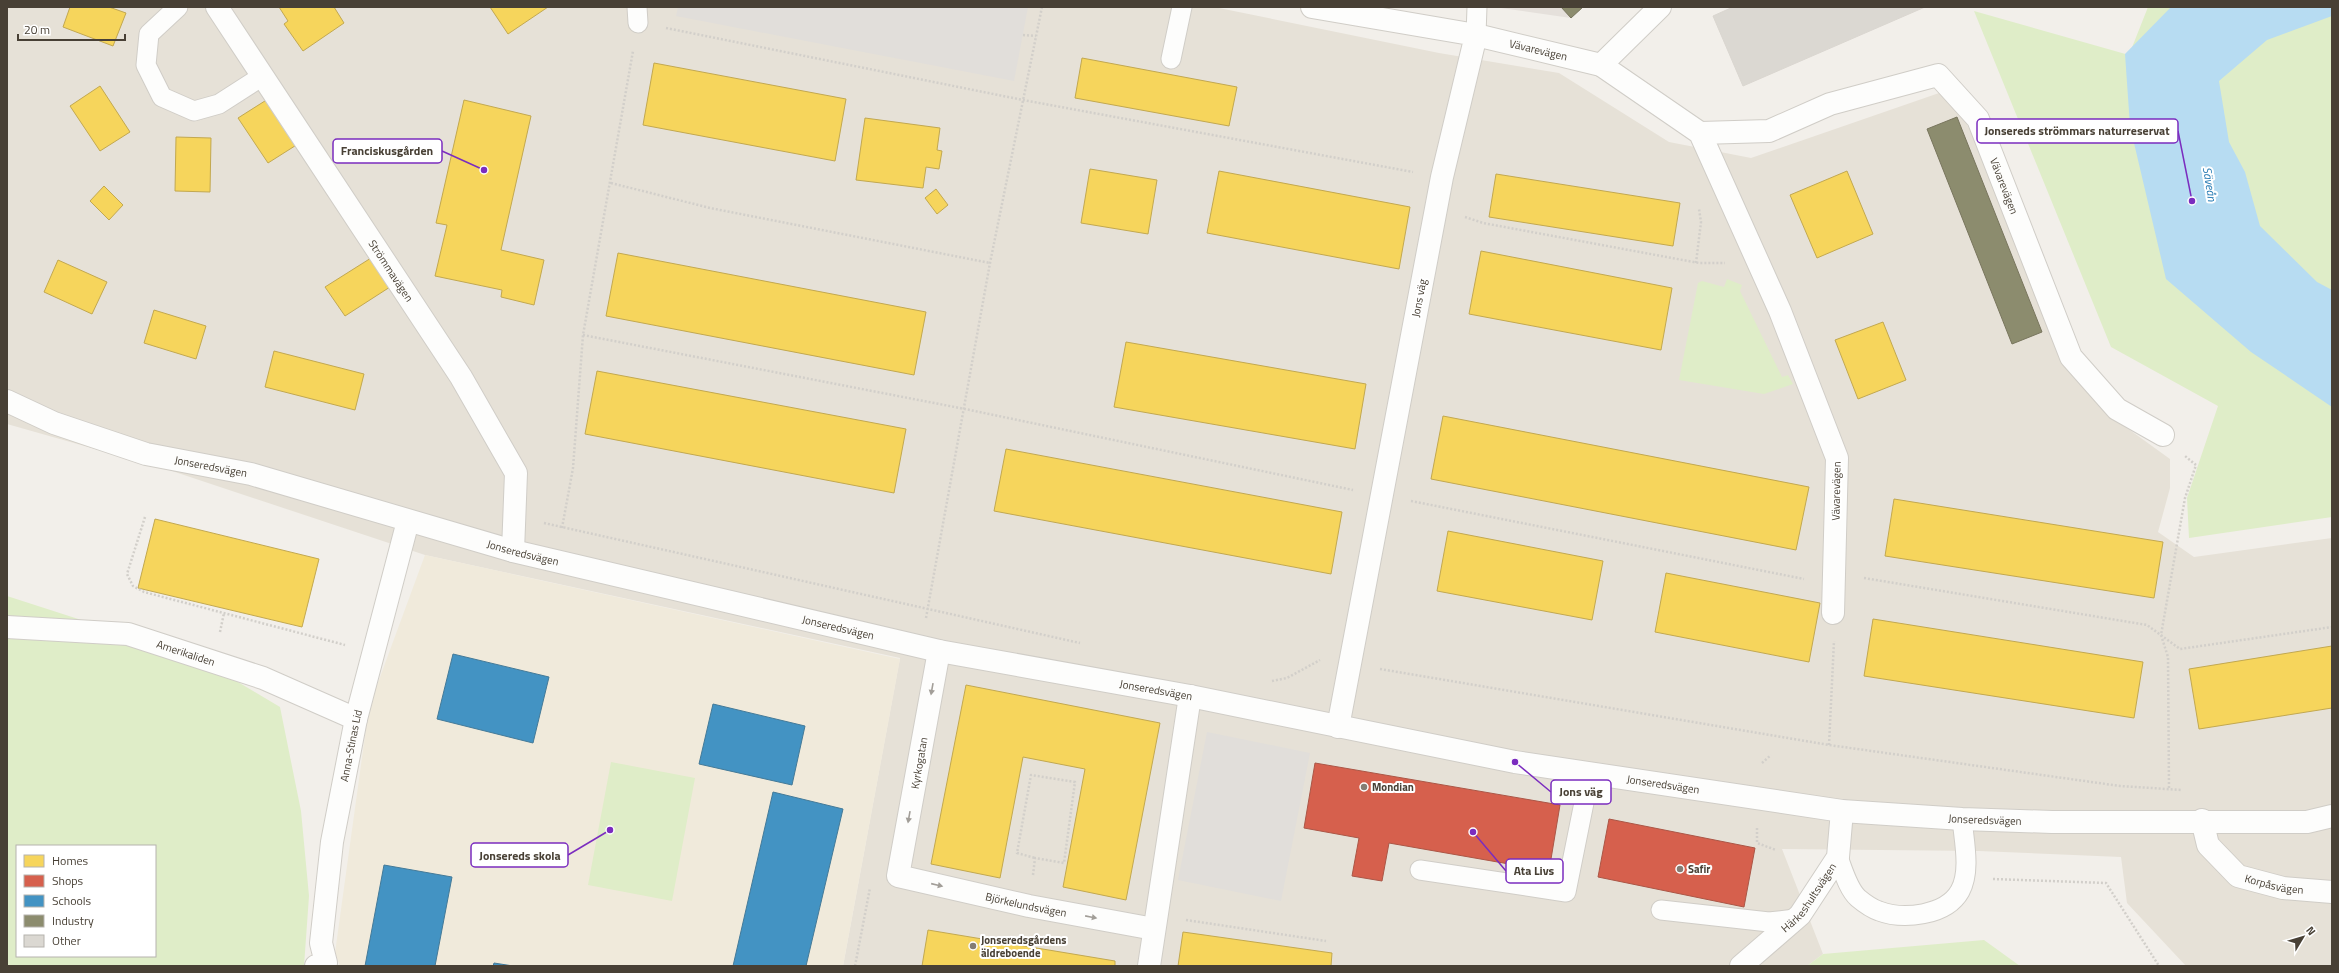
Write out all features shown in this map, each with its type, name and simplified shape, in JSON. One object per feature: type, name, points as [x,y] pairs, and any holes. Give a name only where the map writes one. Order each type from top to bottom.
[{"type":"street","name":"Strömmavägen","points":[[217,7],[261,77],[461,377],[516,473],[513,551]]},
{"type":"street","points":[[1312,7],[1476,35]]},
{"type":"street","points":[[1601,65],[1660,7]]},
{"type":"street","name":"Vävarevägen","points":[[1476,35],[1573,56],[1601,65],[1700,133],[1780,311],[1837,458],[1833,612]]},
{"type":"street","name":"Jons väg","points":[[1338,727],[1442,177],[1476,35]]},
{"type":"street","name":"Vävarevägen","points":[[1700,133],[1769,131],[1830,104],[1938,75],[1978,119],[2071,357],[2117,409],[2163,435]]},
{"type":"street","name":"Jonseredsvägen","points":[[7,401],[54,423],[146,454],[251,474],[513,551],[929,649],[1190,696],[1515,762],[1842,811],[1962,819],[2052,822],[2202,820],[2307,822],[2332,816]]},
{"type":"street","name":"Anna-Stinas Lid","points":[[323,965],[321,944],[332,842],[356,719],[408,521]]},
{"type":"street","name":"Amerikaliden","points":[[7,627],[128,634],[263,678],[356,719]]},
{"type":"street","name":"Kyrkogatan","points":[[899,874],[929,649]]},
{"type":"street","points":[[1149,966],[1190,696]]},
{"type":"street","name":"Härkeshultsvägen","points":[[1741,966],[1795,919],[1838,857],[1842,811]]},
{"type":"street","name":"Korpåsvägen","points":[[2202,820],[2208,845],[2238,876],[2283,888],[2332,892]]},
{"type":"street","name":"Björkelundsvägen","points":[[899,874],[1028,906],[1155,922]]},
{"type":"lane","points":[[178,7],[149,34],[146,65],[162,97],[194,111],[219,104],[261,77]]},
{"type":"lane","points":[[1171,59],[1182,7]]},
{"type":"lane","points":[[1476,35],[1477,7]]},
{"type":"lane","points":[[1420,870],[1566,892],[1590,773]]},
{"type":"lane","points":[[1838,857],[1849,884],[1857,898],[1878,911],[1906,916],[1930,912],[1949,903],[1960,892],[1965,878],[1962,819]]},
{"type":"lane","points":[[1661,910],[1769,922],[1795,919]]},
{"type":"path","points":[[929,649],[964,409],[990,263],[1042,7]]},
{"type":"path","points":[[562,528],[573,468],[583,335],[611,183],[638,15],[1023,100],[1442,177]]},
{"type":"path","points":[[1023,35],[1036,36]]},
{"type":"path","points":[[611,183],[710,208],[990,263]]},
{"type":"path","points":[[1696,263],[1701,222],[1698,202]]},
{"type":"path","points":[[1436,208],[1483,223],[1696,263],[1759,264]]},
{"type":"path","points":[[583,335],[964,409],[1382,496],[1806,579],[1834,573],[2147,625],[2180,649],[2332,627]]},
{"type":"path","points":[[2163,435],[2196,465],[2185,498],[2162,635],[2168,657],[2169,788]]},
{"type":"path","points":[[145,517],[126,574],[133,586],[144,592],[374,653]]},
{"type":"path","points":[[1829,745],[1834,659],[1833,612]]},
{"type":"path","points":[[1762,763],[1771,755]]},
{"type":"path","points":[[1031,775],[1074,782],[1064,863],[1035,858],[1018,853],[1031,775]]},
{"type":"path","points":[[1028,906],[1035,858]]},
{"type":"path","points":[[856,966],[874,865],[899,874]]},
{"type":"path","points":[[1965,878],[2106,883],[2159,966]]},
{"type":"path","points":[[1155,922],[1326,941]]},
{"type":"shaded area","points":[[7,7],[1214,7],[1439,53],[1559,73],[1669,142],[1751,158],[1942,92],[1960,110],[2109,415],[2170,459],[2170,488],[2158,532],[2194,557],[2332,538],[2332,966],[2186,966],[2127,903],[2121,857],[1979,851],[1782,849],[1823,954],[1807,966],[843,966],[900,658],[425,555],[169,470],[7,424]]},
{"type":"shaded area","points":[[678,7],[1028,7],[1014,81],[676,16]]},
{"type":"shaded area","points":[[1494,7],[1583,7],[1571,18]]},
{"type":"shaded area","points":[[425,555],[900,659],[843,966],[340,966],[335,953],[369,707]]},
{"type":"shaded area","points":[[1207,732],[1310,753],[1281,901],[1178,880]]},
{"type":"green space","points":[[2148,7],[2332,7],[2332,517],[2189,538],[2187,498],[2218,406],[2111,347],[1974,11],[2129,55]]},
{"type":"green space","points":[[1727,279],[1742,285],[1740,291],[1782,377],[1788,375],[1793,384],[1764,394],[1679,380],[1698,283],[1702,281],[1724,287]]},
{"type":"green space","points":[[7,596],[196,657],[280,707],[301,811],[309,896],[304,966],[7,966]]},
{"type":"green space","points":[[611,762],[695,778],[672,901],[588,885]]},
{"type":"green space","points":[[1984,940],[2020,966],[1807,966],[1823,954]]},
{"type":"water","name":"Säveån","points":[[2171,7],[2332,7],[2332,16],[2267,40],[2219,81],[2229,142],[2245,172],[2260,226],[2317,282],[2332,290],[2332,407],[2251,352],[2166,279],[2130,126],[2125,54]]},
{"type":"building: Homes","points":[[70,7],[109,7],[126,13],[113,46],[63,27]]},
{"type":"building: Homes","points":[[279,7],[334,7],[344,23],[303,51],[284,24],[288,21]]},
{"type":"building: Homes","points":[[490,7],[548,7],[508,34]]},
{"type":"building: Homes","points":[[1082,58],[1237,87],[1229,126],[1075,98]]},
{"type":"building: Homes","points":[[654,63],[846,99],[835,161],[643,125]]},
{"type":"building: Homes","points":[[100,86],[130,132],[100,151],[70,106]]},
{"type":"building: Homes","points":[[268,99],[298,144],[268,163],[238,118]]},
{"type":"building: Homes","points":[[464,100],[531,116],[501,250],[544,260],[534,305],[501,297],[502,290],[435,276],[447,225],[436,223]]},
{"type":"building: Homes","points":[[865,118],[940,128],[937,150],[942,151],[939,169],[926,167],[923,188],[856,180]]},
{"type":"building: Homes","points":[[176,137],[211,138],[210,192],[175,191]]},
{"type":"building: Homes","points":[[1090,169],[1157,180],[1148,234],[1081,223]]},
{"type":"building: Homes","points":[[1219,171],[1410,207],[1399,269],[1207,233]]},
{"type":"building: Homes","points":[[1847,171],[1873,234],[1817,258],[1790,195]]},
{"type":"building: Homes","points":[[1496,174],[1680,203],[1673,246],[1489,217]]},
{"type":"building: Homes","points":[[104,186],[123,205],[109,220],[90,201]]},
{"type":"building: Homes","points":[[936,189],[948,205],[937,214],[925,198]]},
{"type":"building: Homes","points":[[1481,251],[1672,288],[1661,350],[1469,314]]},
{"type":"building: Homes","points":[[618,253],[926,312],[914,375],[606,316]]},
{"type":"building: Homes","points":[[371,258],[390,287],[345,316],[325,287]]},
{"type":"building: Homes","points":[[58,260],[107,282],[92,314],[44,292]]},
{"type":"building: Homes","points":[[154,310],[206,326],[196,359],[144,343]]},
{"type":"building: Homes","points":[[1883,322],[1906,380],[1858,399],[1835,340]]},
{"type":"building: Homes","points":[[1126,342],[1366,384],[1355,449],[1114,407]]},
{"type":"building: Homes","points":[[274,351],[364,374],[355,410],[265,387]]},
{"type":"building: Homes","points":[[597,371],[906,429],[894,493],[585,434]]},
{"type":"building: Homes","points":[[1443,416],[1809,487],[1796,550],[1431,479]]},
{"type":"building: Homes","points":[[1006,449],[1342,512],[1331,574],[994,511]]},
{"type":"building: Homes","points":[[1894,499],[2163,542],[2154,598],[1885,556]]},
{"type":"building: Homes","points":[[155,519],[319,559],[302,627],[138,588]]},
{"type":"building: Homes","points":[[1448,531],[1603,561],[1592,620],[1437,591]]},
{"type":"building: Homes","points":[[1666,573],[1820,603],[1809,662],[1655,632]]},
{"type":"building: Homes","points":[[1873,619],[2143,662],[2134,718],[1864,676]]},
{"type":"building: Homes","points":[[2332,646],[2332,708],[2199,729],[2189,669]]},
{"type":"building: Homes","points":[[966,685],[1160,723],[1126,900],[1063,887],[1085,769],[1023,757],[1000,878],[931,864]]},
{"type":"building: Homes","name":"Jonseredsgårdens äldreboende","points":[[928,930],[1115,961],[1115,966],[922,966]]},
{"type":"building: Homes","points":[[1183,932],[1332,953],[1331,966],[1178,966]]},
{"type":"building: Shops","points":[[1315,763],[1560,805],[1549,871],[1389,843],[1382,881],[1352,876],[1359,838],[1304,828]]},
{"type":"building: Shops","points":[[1609,819],[1755,848],[1744,907],[1598,877]]},
{"type":"building: Schools","points":[[453,654],[549,677],[533,743],[437,719]]},
{"type":"building: Schools","points":[[713,704],[805,726],[792,785],[699,764]]},
{"type":"building: Schools","points":[[773,792],[843,809],[806,966],[733,966]]},
{"type":"building: Schools","points":[[384,865],[452,877],[435,966],[365,966]]},
{"type":"building: Schools","points":[[494,963],[513,966],[493,966]]},
{"type":"building: Industry","points":[[1561,7],[1583,7],[1571,18]]},
{"type":"building: Industry","points":[[1957,117],[2042,332],[2012,344],[1927,129]]},
{"type":"building: Other","points":[[1733,7],[1925,7],[1743,86],[1713,16]]},
{"type":"place","name":"Franciskusgården","points":[[484,170]]},
{"type":"place","name":"Jonsereds strömmars naturreservat","points":[[2192,201]]},
{"type":"place","name":"Jons väg","points":[[1515,762]]},
{"type":"place","name":"Mondian","points":[[1364,787]]},
{"type":"place","name":"Jonsereds skola","points":[[610,830]]},
{"type":"place","name":"Ata Livs","points":[[1473,832]]},
{"type":"place","name":"Safir","points":[[1680,869]]},
{"type":"place","name":"Jonseredsgårdens äldreboende","points":[[973,946]]}]
